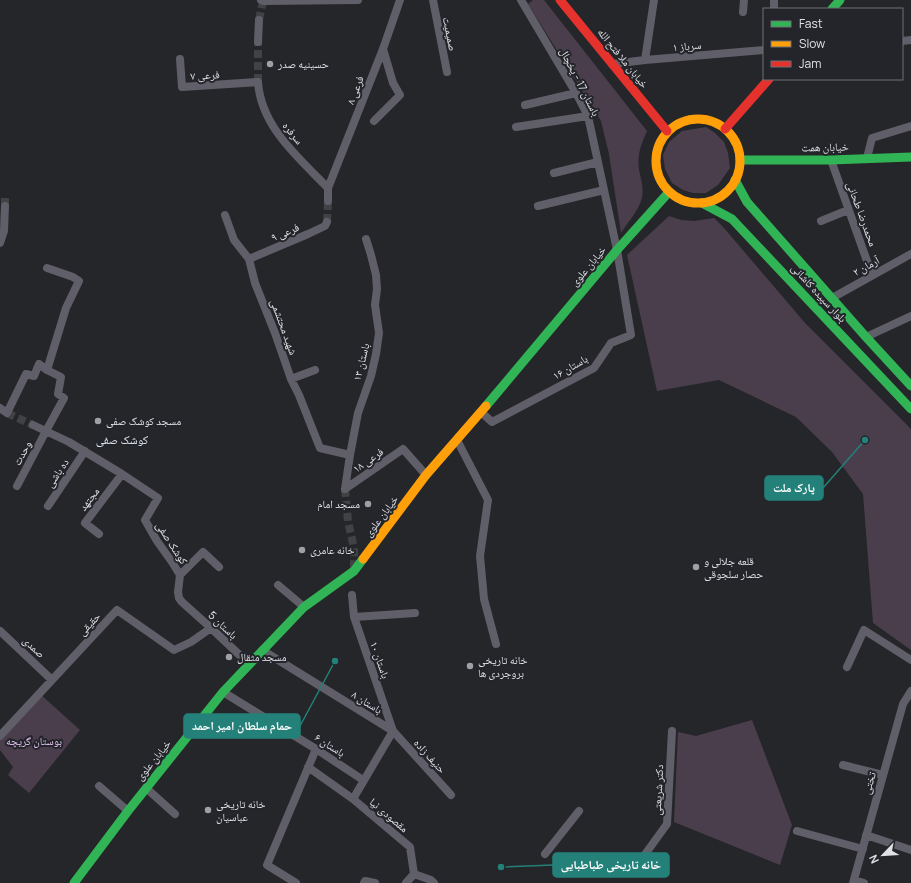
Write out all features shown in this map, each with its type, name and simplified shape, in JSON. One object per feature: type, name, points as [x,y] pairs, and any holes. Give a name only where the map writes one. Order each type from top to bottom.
[{"type":"main road","name":"خیابان ملا فتح الله","points":[[560,0],[667,131]]},
{"type":"main road","points":[[833,8],[840,0]]},
{"type":"main road","points":[[725,128],[768,80]]},
{"type":"main road","points":[[702,118],[725,128],[733,138],[738,148],[740,160],[739,170],[735,180],[727,191],[716,199],[702,203],[690,202],[669,192],[657,173],[655,162],[656,151],[660,140],[667,131],[677,123],[689,119],[702,118]]},
{"type":"main road","name":"خیابان همت","points":[[740,160],[831,160],[911,157]]},
{"type":"main road","name":"بلوار سپیده کاشانی","points":[[735,180],[747,202],[911,386]]},
{"type":"main road","name":"خیابان علوی","points":[[74,883],[128,811],[223,692],[304,607],[354,571],[426,475],[617,250],[669,192]]},
{"type":"main road","name":"بلوار سپیده کاشانی","points":[[702,203],[732,219],[911,409]]},
{"type":"street","points":[[262,1],[358,0]]},
{"type":"street","name":"فرعی ۸","points":[[328,188],[383,49],[400,0]]},
{"type":"street","name":"صمیمیت","points":[[433,0],[446,72]]},
{"type":"street","name":"باستان 17 - یخچال","points":[[522,0],[588,116],[617,250]]},
{"type":"street","points":[[645,60],[654,0]]},
{"type":"street","points":[[743,12],[744,0]]},
{"type":"street","points":[[258,42],[259,20]]},
{"type":"street","points":[[374,121],[400,95],[393,83],[383,49]]},
{"type":"street","name":"سرباز ۱","points":[[612,64],[763,50]]},
{"type":"street","name":"فرعی ۷","points":[[180,59],[182,87],[258,82]]},
{"type":"street","name":"سرفره","points":[[258,82],[258,94],[262,106],[281,138],[328,188]]},
{"type":"street","points":[[525,105],[576,93]]},
{"type":"street","points":[[516,127],[588,116]]},
{"type":"street","points":[[866,158],[872,138],[911,126]]},
{"type":"street","name":"محمدرضا طحانی","points":[[831,160],[872,275]]},
{"type":"street","points":[[554,173],[598,162]]},
{"type":"street","points":[[328,188],[328,201]]},
{"type":"street","points":[[538,206],[604,190]]},
{"type":"street","points":[[0,243],[4,231],[5,206]]},
{"type":"street","points":[[821,221],[848,210]]},
{"type":"street","name":"شهید محتشمی","points":[[225,215],[234,240],[249,260],[255,283],[291,379],[320,448],[350,454]]},
{"type":"street","name":"فرعی ۹","points":[[249,260],[325,226],[327,222]]},
{"type":"street","name":"باستان ۱۳","points":[[345,490],[358,413],[371,376],[379,333],[376,305],[376,275],[366,239]]},
{"type":"street","name":"باستان ۱۶","points":[[481,412],[492,422],[594,368],[611,343],[631,335],[617,250]]},
{"type":"street","name":"آرمان ۲","points":[[832,298],[911,255]]},
{"type":"street","points":[[0,408],[7,413],[26,374],[34,376],[39,364],[47,370],[66,308],[79,281],[74,277],[47,268]]},
{"type":"street","points":[[866,337],[911,316]]},
{"type":"street","name":"وحدت","points":[[17,486],[64,398],[58,394],[61,377],[47,370]]},
{"type":"street","points":[[291,379],[315,370]]},
{"type":"street","name":"کوشک صفی","points":[[33,425],[85,451],[158,498],[145,520],[180,575],[178,592],[179,598],[182,602]]},
{"type":"street","points":[[457,440],[488,500],[480,556],[484,599],[496,644]]},
{"type":"street","name":"فرعی ۱۸","points":[[345,490],[403,448],[426,475]]},
{"type":"street","name":"ده باشی","points":[[48,506],[85,451]]},
{"type":"street","name":"مجتهد","points":[[99,534],[85,523],[122,474]]},
{"type":"street","points":[[180,575],[203,552],[218,567]]},
{"type":"street","points":[[278,585],[304,607]]},
{"type":"street","name":"باستان ۱۰","points":[[352,595],[354,617],[393,731]]},
{"type":"street","name":"باستان 5","points":[[182,602],[249,664]]},
{"type":"street","name":"حقیقی","points":[[0,736],[117,610],[174,650],[191,642],[211,628]]},
{"type":"street","points":[[354,617],[415,613]]},
{"type":"street","points":[[847,667],[864,630],[911,660]]},
{"type":"street","name":"صمدی","points":[[0,631],[52,680]]},
{"type":"street","name":"باستان ۸","points":[[262,650],[393,731]]},
{"type":"street","name":"تختی","points":[[853,882],[903,704],[911,691]]},
{"type":"street","name":"باستان ۶","points":[[223,692],[316,749],[363,780]]},
{"type":"street","points":[[353,799],[393,731]]},
{"type":"street","name":"حنیف زاده","points":[[393,731],[451,795]]},
{"type":"street","name":"دکتر شریعتی","points":[[638,864],[667,824],[672,731]]},
{"type":"street","points":[[296,883],[267,865],[316,749]]},
{"type":"street","points":[[843,765],[883,775]]},
{"type":"street","name":"مقصودی نیا","points":[[308,767],[353,799],[410,847],[414,874]]},
{"type":"street","points":[[100,786],[128,811]]},
{"type":"street","points":[[146,788],[175,814]]},
{"type":"street","points":[[545,854],[579,811]]},
{"type":"street","points":[[797,831],[863,849]]},
{"type":"street","points":[[866,835],[911,850]]},
{"type":"street","points":[[406,883],[414,874],[431,880],[434,883]]},
{"type":"street","points":[[364,883],[365,881],[376,883]]},
{"type":"street","points":[[853,882],[864,883]]},
{"type":"green space","points":[[533,0],[544,0],[647,131],[639,154],[639,170],[643,194],[641,202],[621,233],[609,154],[601,121],[528,4]]},
{"type":"green space","points":[[706,127],[724,142],[728,153],[730,168],[718,185],[706,193],[693,193],[683,190],[672,183],[665,169],[663,155],[669,142],[682,131]]},
{"type":"green space","points":[[669,216],[681,220],[694,221],[714,218],[805,323],[911,429],[911,650],[873,623],[863,494],[832,452],[796,417],[719,380],[657,391],[627,255]]},
{"type":"green space","name":"بوستان گریچه","points":[[40,694],[80,730],[29,793],[8,775],[13,767],[0,750],[0,736]]},
{"type":"green space","points":[[752,720],[792,825],[780,865],[674,822],[678,732],[696,736]]},
{"type":"tunnel","points":[[259,20],[263,1]]},
{"type":"tunnel","points":[[258,42],[258,82]]},
{"type":"tunnel","points":[[5,195],[5,206]]},
{"type":"tunnel","points":[[327,222],[328,201]]},
{"type":"tunnel","points":[[7,413],[33,425]]},
{"type":"tunnel","points":[[345,489],[348,521],[354,548],[354,571]]},
{"type":"traffic: fast","points":[[833,8],[840,0]]},
{"type":"traffic: fast","points":[[740,160],[831,160],[911,157]]},
{"type":"traffic: fast","points":[[735,180],[747,202],[911,386]]},
{"type":"traffic: fast","points":[[486,406],[617,250],[669,192]]},
{"type":"traffic: fast","points":[[702,203],[732,219],[911,409]]},
{"type":"traffic: fast","points":[[74,883],[128,811],[223,692],[304,607],[354,571],[363,559]]},
{"type":"traffic: slow","points":[[698,119],[714,122],[728,131],[737,145],[740,161],[737,177],[728,191],[714,200],[698,203],[682,200],[668,191],[659,177],[656,161],[659,145],[668,131],[682,122],[698,119]]},
{"type":"traffic: slow","points":[[363,559],[426,475],[486,406]]},
{"type":"traffic: jam","points":[[560,0],[667,131]]},
{"type":"traffic: jam","points":[[725,129],[768,80]]},
{"type":"place","name":"حسینیه صدر","points":[[270,64]]},
{"type":"place","name":"مسجد کوشک صفی","points":[[98,421]]},
{"type":"place","name":"پارک ملت","points":[[865,440]]},
{"type":"place","name":"مسجد امام","points":[[368,504]]},
{"type":"place","name":"خانه عامری","points":[[302,550]]},
{"type":"place","name":"قلعه جلالی و حصار سلجوقی","points":[[696,567]]},
{"type":"place","name":"مسجد مثقال","points":[[229,657]]},
{"type":"place","name":"حمام سلطان امیر احمد","points":[[335,661]]},
{"type":"place","name":"خانه تاریخی بروجردی ها","points":[[470,666]]},
{"type":"place","name":"خانه تاریخی عباسیان","points":[[208,810]]},
{"type":"place","name":"خانه تاریخی طباطبایی","points":[[501,867]]},
{"type":"district","name":"کوشک صفی","points":[[122,440]]}]
